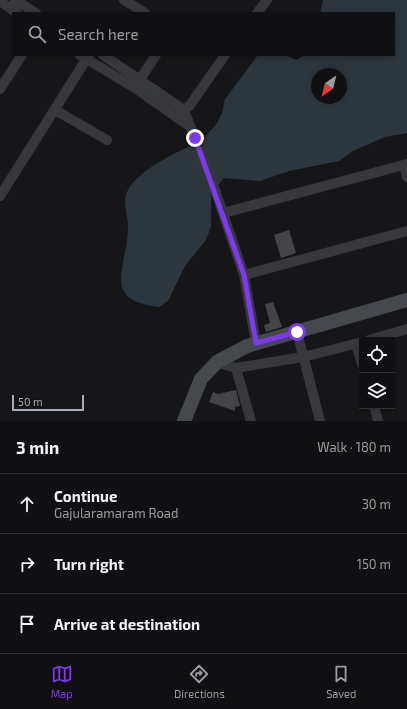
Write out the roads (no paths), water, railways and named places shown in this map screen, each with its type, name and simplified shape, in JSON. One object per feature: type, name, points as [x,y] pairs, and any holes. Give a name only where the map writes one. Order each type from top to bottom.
[{"type":"main road","points":[[184,421],[201,379],[217,362],[247,346],[256,343],[407,300]]},
{"type":"street","points":[[15,0],[34,12]]},
{"type":"street","points":[[124,0],[143,12]]},
{"type":"street","points":[[258,12],[267,0]]},
{"type":"street","points":[[0,1],[16,12]]},
{"type":"street","points":[[2,82],[21,56]]},
{"type":"street","points":[[0,196],[55,110],[86,56],[137,84],[181,113],[195,138],[216,193],[244,275],[256,343]]},
{"type":"street","points":[[103,56],[137,84]]},
{"type":"street","points":[[137,84],[155,56]]},
{"type":"street","points":[[181,113],[190,105],[223,56]]},
{"type":"street","points":[[55,110],[107,140]]},
{"type":"street","points":[[223,213],[405,164],[407,177]]},
{"type":"street","points":[[244,275],[407,231]]},
{"type":"street","points":[[379,337],[407,329]]},
{"type":"street","points":[[297,332],[320,421]]},
{"type":"street","points":[[217,362],[236,368],[304,357],[359,343]]},
{"type":"street","points":[[236,368],[251,421]]},
{"type":"street","points":[[375,409],[378,421]]}]
